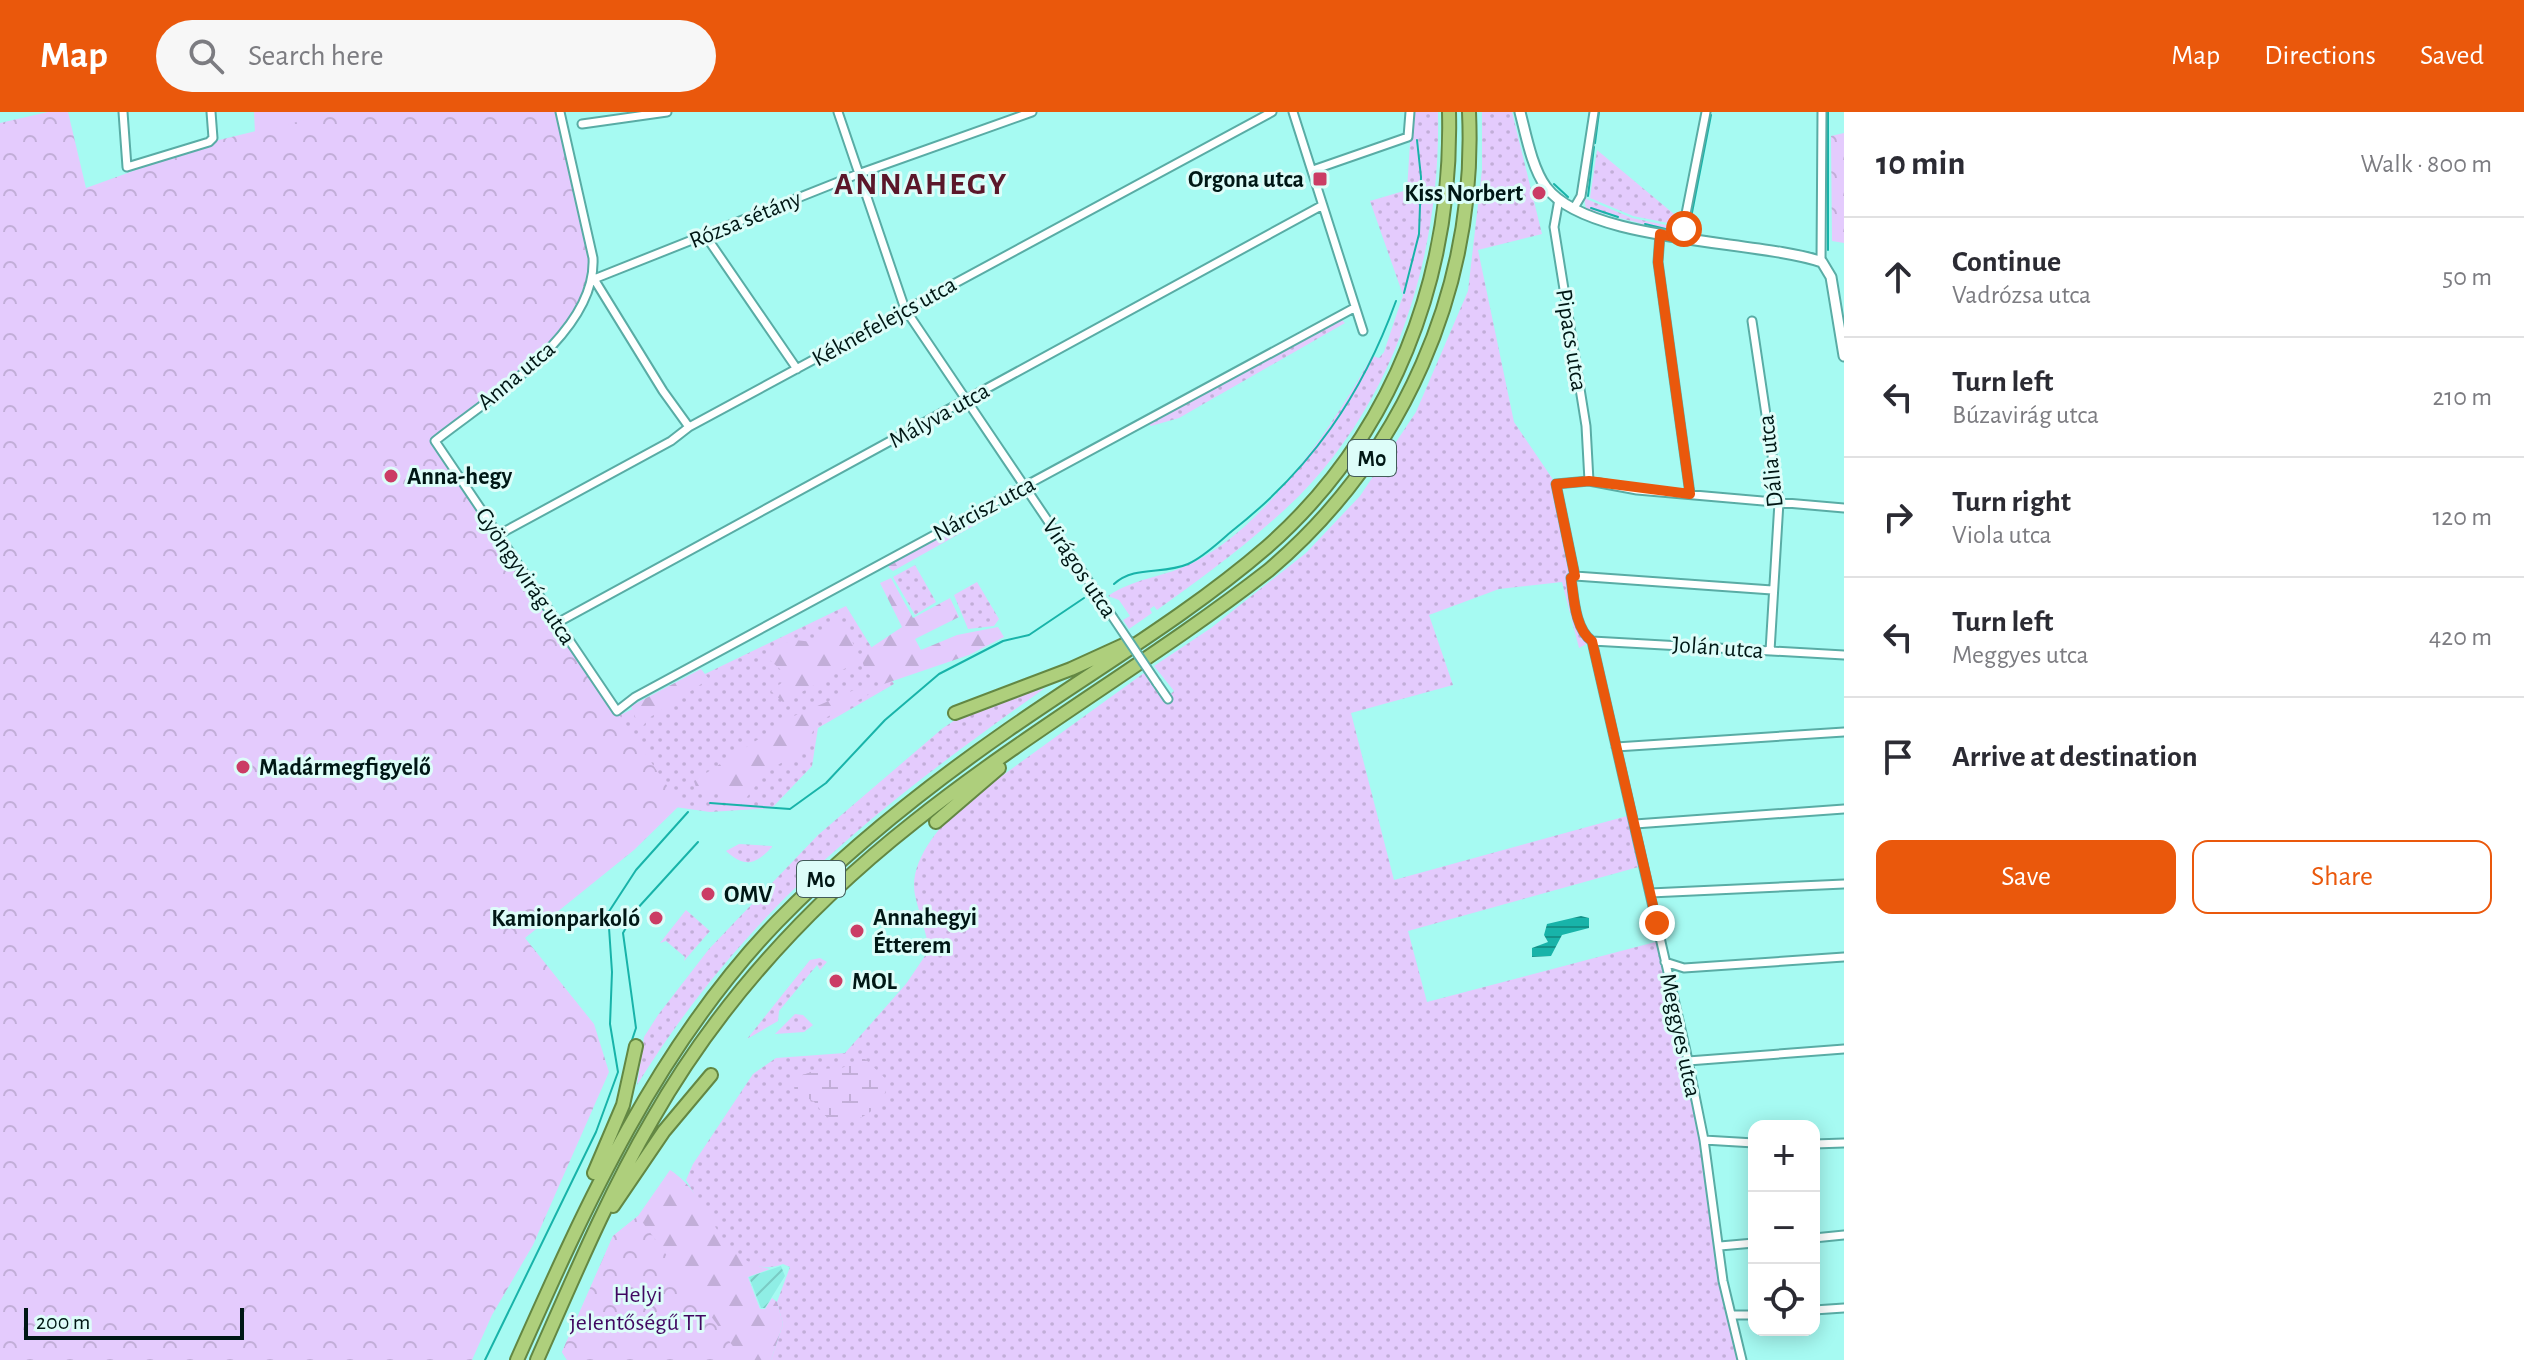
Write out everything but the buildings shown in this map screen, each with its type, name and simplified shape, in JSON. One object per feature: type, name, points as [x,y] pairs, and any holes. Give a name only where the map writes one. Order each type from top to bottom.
[{"type":"highway","name":"M0","points":[[517,1360],[613,1152],[676,1047],[713,996],[775,924],[854,849],[943,776],[1220,584],[1280,534],[1331,479],[1367,429],[1405,356],[1431,283],[1447,204],[1449,112]]},
{"type":"highway","name":"M0","points":[[537,1360],[636,1148],[670,1089],[750,979],[828,896],[864,864],[1016,746],[1269,570],[1305,537],[1357,478],[1410,394],[1442,314],[1465,220],[1469,112]]},
{"type":"highway","points":[[955,713],[1142,638]]},
{"type":"highway","points":[[936,822],[998,769],[1016,746]]},
{"type":"highway","points":[[588,1203],[591,1178],[623,1105],[636,1046]]},
{"type":"highway","points":[[593,1235],[656,1141],[711,1075]]},
{"type":"street","points":[[123,112],[127,167],[209,142],[213,138],[211,112]]},
{"type":"street","points":[[560,112],[593,258],[594,279],[663,391],[689,427]]},
{"type":"street","points":[[582,124],[667,112]]},
{"type":"street","name":"Virágos utca","points":[[838,112],[905,309],[1016,479],[1025,486],[1168,699]]},
{"type":"street","name":"Rózsa sétány","points":[[594,279],[858,174],[1032,112]]},
{"type":"street","name":"Kéknefelejcs utca","points":[[498,535],[671,441],[689,427],[1272,112]]},
{"type":"street","points":[[1293,112],[1363,331]]},
{"type":"street","points":[[1313,170],[1408,137],[1410,112]]},
{"type":"street","points":[[1520,112],[1541,178],[1559,199],[1574,208],[1681,239],[1824,265]]},
{"type":"street","points":[[1574,208],[1581,196],[1594,112]]},
{"type":"street","points":[[1681,239],[1706,112]]},
{"type":"street","points":[[1822,112],[1824,265],[1844,356]]},
{"type":"street","name":"Pipacs utca","points":[[1559,199],[1554,227],[1586,426],[1589,481]]},
{"type":"street","name":"Mályva utca","points":[[557,623],[1321,206]]},
{"type":"street","points":[[1660,234],[1658,262],[1690,494]]},
{"type":"street","points":[[705,235],[797,369]]},
{"type":"street","name":"Anna utca","points":[[435,441],[555,344],[581,307],[594,279]]},
{"type":"street","name":"Nárcisz utca","points":[[617,711],[648,689],[1354,308]]},
{"type":"street","name":"Dália utca","points":[[1752,321],[1779,502],[1770,651]]},
{"type":"street","name":"Gyöngyvirág utca","points":[[435,441],[617,711]]},
{"type":"street","points":[[1589,481],[1844,508]]},
{"type":"street","name":"Meggyes utca","points":[[1589,481],[1556,484],[1575,576],[1571,578],[1576,609],[1584,636],[1592,641],[1688,1061],[1704,1140],[1729,1308],[1734,1315],[1742,1360]]},
{"type":"street","points":[[1575,576],[1772,590]]},
{"type":"street","name":"Jolán utca","points":[[1592,641],[1844,655]]},
{"type":"street","points":[[1616,747],[1844,732]]},
{"type":"street","points":[[1635,824],[1844,809]]},
{"type":"street","points":[[1650,893],[1844,884]]},
{"type":"street","points":[[1665,962],[1684,968],[1844,957]]},
{"type":"street","points":[[1669,983],[1684,968]]},
{"type":"street","points":[[1688,1061],[1844,1049]]},
{"type":"street","points":[[1704,1140],[1748,1143]]},
{"type":"street","points":[[1820,1144],[1844,1143]]},
{"type":"street","points":[[1820,1237],[1844,1235]]},
{"type":"street","points":[[1720,1246],[1748,1244]]},
{"type":"street","points":[[1820,1310],[1844,1308]]},
{"type":"street","points":[[1734,1315],[1748,1315]]},
{"type":"shaded area","points":[[781,1266],[785,1276],[765,1308],[761,1308],[749,1277]]},
{"type":"green space","name":"Helyi jelentőségű TT","points":[[48,112],[68,112],[86,188],[219,140],[334,112],[557,112],[589,259],[585,286],[573,312],[532,361],[434,440],[680,805],[634,850],[525,938],[594,1024],[609,1072],[533,1245],[492,1315],[472,1360],[0,1360],[0,123]]},
{"type":"green space","points":[[254,112],[334,112],[255,133]]},
{"type":"green space","points":[[1412,112],[1438,112],[1437,164],[1431,216],[1407,318],[1387,367],[1363,413],[1334,456],[1282,512],[1157,610],[1154,606],[1150,609],[1152,613],[1129,629],[1123,620],[1130,616],[1119,600],[1108,596],[1128,585],[1188,565],[1243,528],[1294,474],[1372,356],[1379,358],[1384,352],[1403,295],[1370,201],[1407,190]]},
{"type":"green space","points":[[1482,112],[1512,112],[1542,234],[1478,250],[1514,422],[1556,484],[1575,576],[1571,578],[1576,609],[1592,641],[1579,648],[1562,582],[1499,589],[1429,615],[1453,685],[1351,713],[1394,880],[1627,816],[1642,866],[1408,931],[1427,1002],[1659,941],[1688,1061],[1742,1360],[771,1360],[783,1324],[777,1302],[790,1267],[783,1264],[766,1267],[750,1264],[724,1242],[686,1180],[693,1164],[753,1074],[776,1058],[845,1053],[906,984],[929,950],[915,895],[916,869],[936,833],[954,813],[1144,673],[1163,701],[1174,691],[1154,666],[1211,628],[1306,553],[1360,496],[1416,412],[1468,291],[1482,170]]},
{"type":"green space","points":[[1844,133],[1844,243],[1832,241],[1831,136]]},
{"type":"green space","points":[[1597,150],[1680,219],[1678,225],[1633,216],[1590,198]]},
{"type":"green space","points":[[1584,198],[1632,218],[1680,228],[1677,233],[1586,209]]},
{"type":"green space","points":[[1342,320],[1345,323],[1179,418],[1151,426],[1148,423]]},
{"type":"green space","points":[[989,508],[993,515],[893,571],[889,568],[888,563]]},
{"type":"green space","points":[[915,565],[936,602],[915,615],[893,577]]},
{"type":"green space","points":[[891,578],[913,618],[950,598],[959,617],[915,639],[921,650],[957,635],[998,627],[1004,637],[969,655],[881,685],[866,672],[860,655],[902,627],[880,583]]},
{"type":"green space","points":[[977,582],[999,619],[994,626],[968,629],[954,595]]},
{"type":"green space","points":[[846,606],[894,684],[818,728],[812,766],[772,808],[710,812],[675,807],[618,716]]},
{"type":"green space","points":[[840,620],[858,652],[859,661],[783,702],[771,691],[784,681],[780,669],[765,656],[769,647],[795,640],[813,642]]},
{"type":"green space","points":[[701,669],[709,679],[649,718],[640,730],[631,706]]},
{"type":"green space","points":[[868,684],[877,690],[818,722],[803,750],[766,772],[741,805],[721,802],[720,794],[696,787],[694,781],[794,716]]},
{"type":"green space","points":[[1045,688],[927,775],[820,864],[724,965],[679,1022],[637,1085],[644,1037],[658,1015],[709,949],[818,835],[943,728],[972,709]]},
{"type":"green space","points":[[739,844],[772,847],[755,861],[744,862],[726,851]]},
{"type":"green space","points":[[686,910],[710,931],[684,961],[685,957],[666,941],[660,943]]},
{"type":"green space","points":[[820,958],[827,962],[820,970],[817,965],[779,1011],[778,1021],[747,1039],[810,960]]},
{"type":"green space","points":[[795,1014],[803,1015],[813,1025],[804,1032],[775,1034]]},
{"type":"green space","points":[[863,1057],[888,1081],[876,1107],[860,1118],[851,1121],[831,1119],[813,1101],[795,1093],[793,1079],[818,1069],[842,1068]]},
{"type":"green space","points":[[670,1170],[685,1182],[736,1253],[751,1263],[770,1269],[748,1277],[760,1309],[765,1309],[772,1298],[777,1302],[783,1324],[771,1360],[567,1360],[562,1352],[613,1236],[638,1216]]},
{"type":"green space","name":"Helyi jelentőségű TT","points":[[638,1216],[743,1360],[567,1360],[562,1352],[613,1236]]},
{"type":"water","points":[[1581,916],[1589,918],[1589,928],[1562,935],[1551,956],[1532,957],[1532,948],[1548,942],[1544,935],[1547,924]]},
{"type":"waterway","points":[[1595,143],[1599,112]]},
{"type":"waterway","points":[[1828,112],[1828,250]]},
{"type":"waterway","points":[[1689,228],[1711,115]]},
{"type":"waterway","points":[[1404,293],[1419,234],[1421,177],[1417,140]]},
{"type":"waterway","points":[[1588,196],[1594,147]]},
{"type":"waterway","points":[[1554,184],[1568,197]]},
{"type":"waterway","points":[[1591,208],[1618,217]]},
{"type":"waterway","points":[[1645,224],[1674,231]]},
{"type":"waterway","points":[[1695,235],[1749,243]]},
{"type":"waterway","points":[[1795,250],[1815,254]]},
{"type":"waterway","points":[[1114,584],[1131,574],[1179,567],[1194,561],[1286,482],[1310,456],[1350,399],[1396,301]]},
{"type":"waterway","points":[[710,803],[790,809],[826,783],[885,720],[939,674],[1003,641],[1029,635],[1084,598]]},
{"type":"waterway","points":[[485,1360],[596,1132],[618,1072],[610,1024],[612,972],[608,913],[636,870],[688,812]]},
{"type":"waterway","points":[[631,1043],[636,1028],[623,933],[636,910],[698,842]]},
{"type":"place","name":"Orgona utca","points":[[1320,179]]},
{"type":"place","name":"Kiss Norbert","points":[[1539,193]]},
{"type":"place","name":"Anna-hegy","points":[[391,476]]},
{"type":"place","name":"Madármegfigyelő","points":[[243,767]]},
{"type":"place","name":"OMV","points":[[708,894]]},
{"type":"place","name":"Kamionparkoló","points":[[656,918]]},
{"type":"place","name":"Annahegyi Étterem","points":[[857,931]]},
{"type":"place","name":"MOL","points":[[836,981]]},
{"type":"district","name":"ANNAHEGY","points":[[921,183]]},
{"type":"route","points":[[1657,923],[1592,641],[1584,636],[1576,609],[1571,578],[1575,576],[1556,484],[1589,481],[1637,490],[1690,494],[1658,262],[1660,234],[1681,239],[1684,229]]}]
